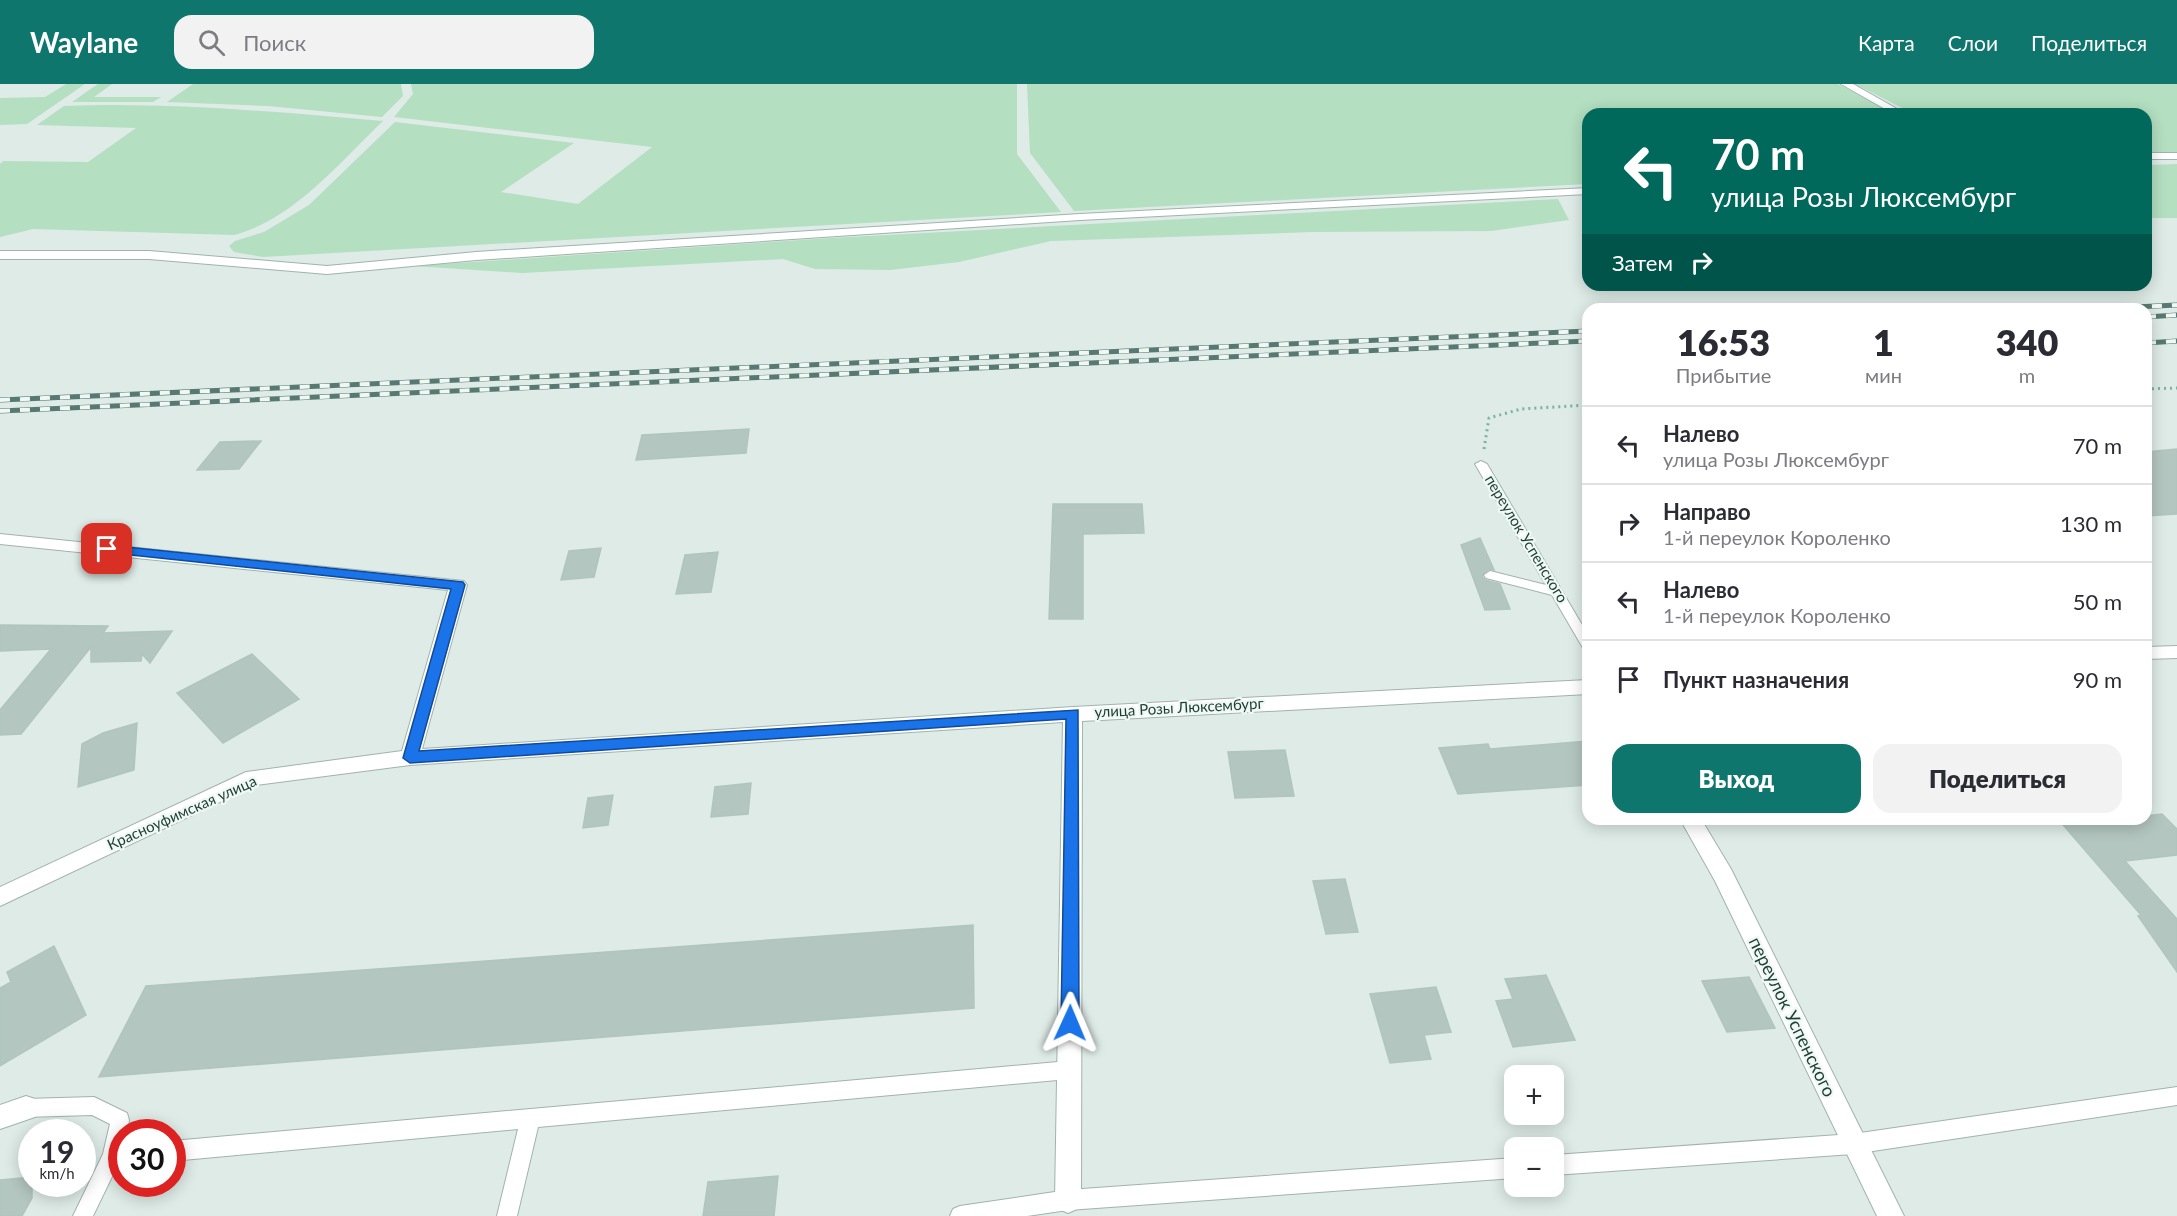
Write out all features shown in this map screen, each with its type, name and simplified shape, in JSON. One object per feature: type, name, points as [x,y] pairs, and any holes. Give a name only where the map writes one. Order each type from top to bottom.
[{"type":"street","points":[[1846,84],[1890,108]]},
{"type":"street","points":[[2152,156],[2177,156]]},
{"type":"street","points":[[0,255],[149,255],[327,270],[476,256],[1080,217],[1582,191]]},
{"type":"street","points":[[5,542],[458,585],[410,758]]},
{"type":"street","points":[[2152,653],[2177,652]]},
{"type":"street","name":"улица Розы Люксембург","points":[[410,758],[1073,714],[1582,687]]},
{"type":"street","points":[[1067,1208],[1073,714]]},
{"type":"street","name":"Красноуфимская улица","points":[[0,897],[253,778],[410,758]]},
{"type":"street","name":"переулок Успенского","points":[[1694,825],[1723,875],[1853,1144],[1891,1216]]},
{"type":"street","points":[[0,1117],[26,1108]]},
{"type":"lane","name":"переулок Успенского","points":[[1481,464],[1582,635]]},
{"type":"lane","points":[[1490,575],[1557,592]]},
{"type":"lane","points":[[186,1150],[1069,1070]]},
{"type":"lane","points":[[1564,1164],[1853,1144],[2177,1096]]},
{"type":"lane","points":[[26,1108],[94,1106],[118,1119]]},
{"type":"lane","points":[[507,1216],[530,1120]]},
{"type":"lane","points":[[960,1216],[1504,1169]]},
{"type":"lane","points":[[83,1216],[108,1172]]},
{"type":"path","points":[[2152,389],[2177,388]]},
{"type":"path","points":[[1481,464],[1489,418],[1521,409],[1582,405]]},
{"type":"green space","points":[[66,84],[85,84],[27,124],[0,125],[0,98],[45,97]]},
{"type":"green space","points":[[98,84],[112,84],[94,97],[161,97],[153,102],[72,102]]},
{"type":"green space","points":[[193,84],[401,84],[403,96],[382,117],[268,106],[167,102]]},
{"type":"green space","points":[[411,84],[1017,84],[1017,154],[1061,212],[263,257],[234,252],[229,246],[235,241],[264,232],[309,205],[395,122],[574,143],[501,192],[578,204],[652,147],[394,117],[413,94]]},
{"type":"green space","points":[[1027,84],[1838,84],[1884,108],[1582,108],[1582,184],[1074,211],[1030,153]]},
{"type":"green space","points":[[1855,84],[2177,84],[2177,152],[2152,152],[2152,108],[1902,108]]},
{"type":"green space","points":[[144,105],[263,111],[383,121],[296,203],[256,227],[234,235],[33,229],[0,237],[0,164],[3,161],[88,162],[136,128],[37,125],[64,106]]},
{"type":"green space","points":[[2177,164],[2177,218],[2152,218],[2152,165]]},
{"type":"green space","points":[[1558,199],[1569,220],[1491,231],[1313,232],[1051,241],[959,262],[890,270],[815,269],[783,259],[522,273],[413,266],[831,238]]},
{"type":"building","points":[[749,429],[746,453],[636,460],[642,435]]},
{"type":"building","points":[[261,441],[239,469],[197,470],[220,442]]},
{"type":"building","points":[[2177,449],[2177,514],[2152,516],[2152,451]]},
{"type":"building","points":[[1053,504],[1142,504],[1144,533],[1083,534],[1083,619],[1049,619]]},
{"type":"building","points":[[1480,538],[1494,570],[1489,569],[1482,576],[1485,580],[1500,584],[1510,609],[1485,610],[1461,545]]},
{"type":"building","points":[[601,548],[594,577],[561,580],[569,551]]},
{"type":"building","points":[[718,552],[711,592],[676,594],[685,555]]},
{"type":"building","points":[[0,625],[108,626],[103,633],[172,631],[150,663],[142,654],[141,661],[91,662],[91,647],[21,734],[0,735],[0,710],[51,649],[0,651]]},
{"type":"building","points":[[252,654],[299,699],[223,743],[177,693]]},
{"type":"building","points":[[137,723],[134,770],[78,787],[82,744],[103,733]]},
{"type":"building","points":[[1582,741],[1582,785],[1458,794],[1439,748],[1488,744],[1490,749]]},
{"type":"building","points":[[1285,750],[1294,796],[1235,798],[1228,752]]},
{"type":"building","points":[[751,783],[748,814],[711,817],[715,787]]},
{"type":"building","points":[[613,795],[608,825],[583,828],[588,798]]},
{"type":"building","points":[[2162,814],[2177,829],[2177,855],[2125,861],[2177,919],[2177,972],[2138,916],[2141,915],[2063,825],[2152,825],[2152,815]]},
{"type":"building","points":[[1345,879],[1358,932],[1326,934],[1313,881]]},
{"type":"building","points":[[973,925],[974,1008],[99,1077],[146,986]]},
{"type":"building","points":[[54,946],[86,1015],[0,1066],[0,988],[11,982],[7,972]]},
{"type":"building","points":[[1546,975],[1575,1040],[1513,1047],[1496,1001],[1513,999],[1505,979]]},
{"type":"building","points":[[1749,977],[1775,1028],[1727,1032],[1702,981]]},
{"type":"building","points":[[1436,987],[1451,1032],[1424,1035],[1431,1059],[1390,1063],[1370,994]]},
{"type":"building","points":[[778,1176],[774,1216],[703,1216],[708,1182]]},
{"type":"building","points":[[18,1178],[18,1197],[32,1197],[22,1216],[0,1216],[0,1180]]},
{"type":"railway","points":[[2152,306],[2177,305]]},
{"type":"railway","points":[[2152,317],[2177,315]]},
{"type":"railway","points":[[0,400],[1582,331]]},
{"type":"railway","points":[[0,411],[1582,341]]},
{"type":"railway","points":[[2152,343],[2177,341]]},
{"type":"route","points":[[107,549],[458,585],[410,758],[1073,714],[1070,1023]]}]
